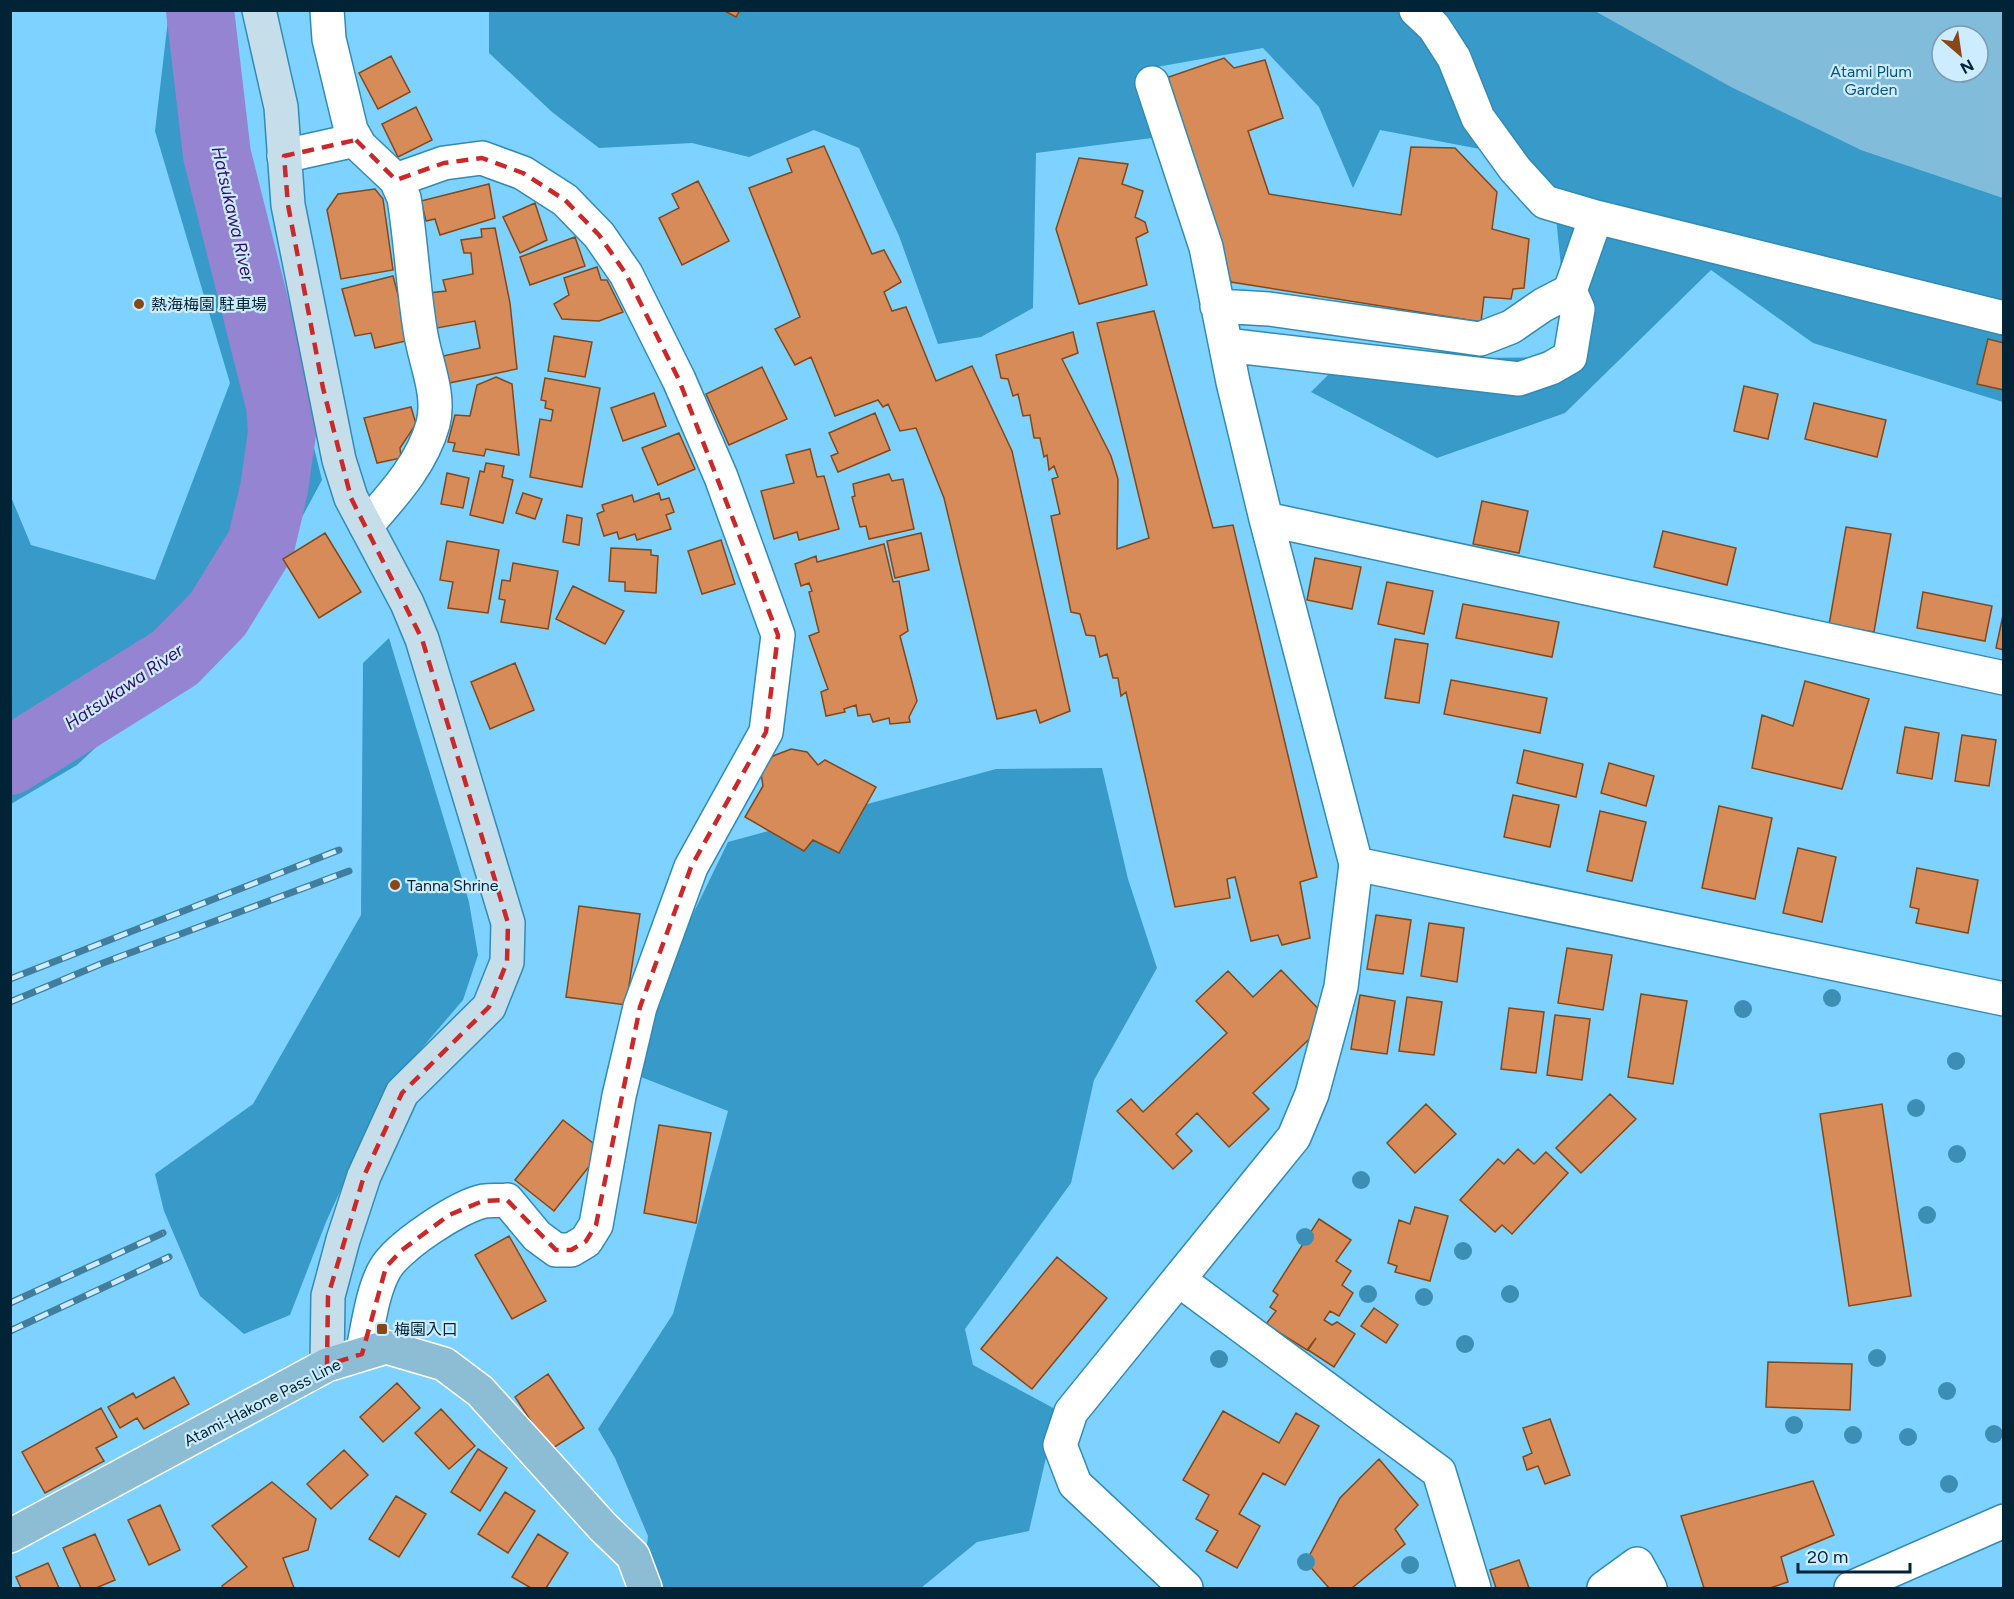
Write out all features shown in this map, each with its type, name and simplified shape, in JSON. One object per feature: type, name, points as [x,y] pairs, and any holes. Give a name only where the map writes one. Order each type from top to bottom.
[{"type":"main road","name":"Atami-Hakone Pass Line","points":[[10,1536],[327,1365],[386,1347],[444,1364],[480,1391],[603,1527],[633,1556],[645,1588]]},
{"type":"street","points":[[259,10],[281,107],[288,205],[339,460],[351,498],[407,603],[422,639],[508,923],[507,962],[489,1007],[402,1093],[364,1176],[328,1296],[327,1365]]},
{"type":"street","points":[[327,10],[329,39],[351,130],[360,146],[396,180],[404,198],[420,331],[434,394],[434,421],[423,452],[396,492],[366,526]]},
{"type":"street","points":[[1416,10],[1434,27],[1454,58],[1478,118],[1515,169],[1545,202],[1596,217],[2004,318]]},
{"type":"street","points":[[1152,83],[1206,247],[1217,306],[1266,519],[1356,864],[1341,987],[1308,1105],[1294,1137],[1071,1412],[1060,1445],[1075,1484],[1186,1588]]},
{"type":"street","points":[[284,156],[357,140]]},
{"type":"street","points":[[362,1354],[378,1289],[386,1267],[402,1250],[449,1215],[483,1201],[507,1200],[537,1236],[556,1250],[571,1250],[586,1241],[596,1225],[619,1096],[640,1007],[691,867],[766,732],[778,635],[720,477],[679,380],[626,274],[599,235],[565,200],[523,173],[482,158],[444,163],[396,180]]},
{"type":"street","points":[[1226,345],[1519,379],[1551,368],[1570,357],[1578,309],[1570,291],[1596,217]]},
{"type":"street","points":[[1217,306],[1269,309],[1480,339],[1511,327],[1543,304],[1570,291]]},
{"type":"street","points":[[1266,519],[2004,678]]},
{"type":"street","points":[[1356,864],[2004,999]]},
{"type":"street","points":[[1179,1281],[1439,1472],[1474,1588]]},
{"type":"street","points":[[1851,1588],[2004,1521]]},
{"type":"street","points":[[1604,1588],[1637,1564],[1650,1588]]},
{"type":"highlighted area","points":[[356,140],[396,180],[444,163],[482,158],[523,173],[565,200],[599,235],[626,274],[679,380],[778,635],[766,732],[691,867],[640,1007],[596,1225],[586,1241],[571,1250],[556,1250],[507,1200],[483,1201],[449,1215],[402,1250],[386,1267],[362,1354],[327,1365],[328,1296],[364,1176],[402,1093],[489,1007],[507,962],[508,923],[422,639],[351,498],[323,388],[288,205],[284,156]]},
{"type":"green space","name":"Atami Plum Garden","points":[[1595,11],[2003,11],[2003,198],[1811,133]]},
{"type":"shaded area","points":[[489,10],[1595,11],[1731,87],[1861,150],[2003,198],[2003,402],[1813,343],[1711,270],[1565,413],[1437,458],[1311,392],[1344,359],[1570,357],[1556,217],[1480,149],[1380,130],[1353,188],[1319,107],[1263,48],[1140,70],[1152,138],[1036,153],[1033,308],[981,337],[938,344],[899,236],[859,148],[814,130],[749,157],[692,143],[599,148],[552,112],[489,53]]},
{"type":"shaded area","points":[[169,11],[215,11],[244,161],[322,480],[260,595],[77,765],[11,804],[11,497],[31,545],[155,580],[230,383],[155,131]]},
{"type":"shaded area","points":[[389,638],[469,902],[478,955],[463,1000],[387,1089],[326,1222],[290,1315],[244,1334],[200,1296],[164,1211],[155,1174],[253,1104],[361,915],[363,663]]},
{"type":"shaded area","points":[[1102,768],[1128,879],[1157,968],[1094,1080],[1071,1183],[965,1329],[973,1365],[1057,1410],[1029,1531],[977,1542],[921,1588],[642,1588],[648,1536],[615,1458],[598,1429],[673,1314],[728,1111],[618,1068],[728,842],[996,769]]},
{"type":"building","points":[[723,10],[740,10],[736,17]]},
{"type":"building","points":[[391,56],[410,92],[378,109],[359,73]]},
{"type":"building","points":[[1224,58],[1234,68],[1265,60],[1283,118],[1248,131],[1269,194],[1401,215],[1411,147],[1455,148],[1497,192],[1492,229],[1529,239],[1524,288],[1513,289],[1511,299],[1484,297],[1481,322],[1231,282],[1163,79]]},
{"type":"building","points":[[416,107],[432,140],[398,157],[382,124]]},
{"type":"building","points":[[824,146],[872,254],[884,250],[901,282],[884,292],[892,311],[906,307],[936,381],[972,366],[1012,451],[1070,711],[1040,723],[1036,710],[997,719],[944,498],[916,428],[900,431],[888,404],[883,407],[878,400],[835,416],[811,357],[795,365],[775,329],[800,317],[749,188],[792,172],[787,159]]},
{"type":"building","points":[[1079,158],[1128,164],[1122,184],[1143,191],[1135,217],[1145,222],[1148,232],[1136,238],[1147,285],[1079,304],[1056,229]]},
{"type":"building","points":[[698,181],[729,241],[682,265],[659,218],[679,208],[672,194]]},
{"type":"building","points":[[489,184],[495,218],[440,235],[435,219],[426,221],[421,201]]},
{"type":"building","points":[[375,189],[383,199],[393,270],[341,279],[327,210],[338,194]]},
{"type":"building","points":[[535,203],[547,240],[520,253],[503,217]]},
{"type":"building","points":[[495,228],[510,303],[517,369],[449,383],[443,356],[480,348],[475,321],[437,328],[428,293],[446,291],[443,280],[473,274],[471,253],[464,253],[461,240],[482,237],[481,229]]},
{"type":"building","points":[[575,237],[585,266],[530,285],[520,257]]},
{"type":"building","points":[[597,267],[601,280],[607,280],[623,312],[599,321],[562,319],[554,304],[569,295],[564,278]]},
{"type":"building","points":[[393,276],[410,340],[375,348],[371,333],[355,336],[342,289]]},
{"type":"building","points":[[1154,311],[1213,528],[1233,525],[1317,877],[1300,882],[1310,938],[1282,945],[1278,935],[1251,941],[1235,877],[1227,879],[1230,898],[1175,907],[1126,692],[1121,696],[1118,678],[1113,678],[1107,654],[1100,657],[1095,636],[1086,635],[1080,614],[1071,612],[1051,516],[1060,514],[1052,479],[1058,477],[1054,466],[1049,470],[1047,455],[1044,457],[1040,438],[1034,438],[1030,415],[1023,416],[1018,394],[1013,396],[1008,379],[1001,378],[996,355],[1073,332],[1078,353],[1062,359],[1111,456],[1118,479],[1117,549],[1149,538],[1097,323]]},
{"type":"building","points":[[554,336],[592,342],[585,377],[548,371]]},
{"type":"building","points":[[1988,339],[2004,343],[2004,390],[1977,384]]},
{"type":"building","points":[[762,367],[787,419],[729,445],[706,394]]},
{"type":"building","points":[[496,377],[512,384],[519,455],[486,449],[484,456],[453,451],[455,443],[448,442],[455,415],[470,416],[477,385]]},
{"type":"building","points":[[545,378],[600,388],[582,487],[530,477],[540,419],[551,421],[553,410],[545,408],[546,401],[541,400]]},
{"type":"building","points":[[1744,386],[1778,394],[1768,439],[1734,431]]},
{"type":"building","points":[[654,393],[666,426],[623,441],[611,408]]},
{"type":"building","points":[[1814,403],[1886,420],[1877,457],[1805,439]]},
{"type":"building","points":[[411,407],[416,424],[400,448],[401,458],[377,463],[364,418]]},
{"type":"building","points":[[875,413],[890,450],[838,472],[831,456],[838,453],[829,433]]},
{"type":"building","points":[[679,433],[695,469],[658,485],[642,448]]},
{"type":"building","points":[[810,449],[817,477],[824,476],[839,529],[799,540],[797,532],[774,539],[761,491],[794,483],[786,455]]},
{"type":"building","points":[[486,463],[504,466],[502,477],[513,480],[503,523],[470,515],[480,471],[484,472]]},
{"type":"building","points":[[447,473],[469,478],[463,508],[441,504]]},
{"type":"building","points":[[889,474],[892,481],[903,479],[914,529],[869,539],[866,526],[860,527],[852,497],[855,496],[853,484]]},
{"type":"building","points":[[523,493],[542,499],[535,519],[516,513]]},
{"type":"building","points":[[659,493],[661,500],[669,498],[674,512],[666,515],[671,529],[637,540],[635,534],[619,539],[617,532],[604,536],[597,514],[604,511],[602,505],[632,495],[634,502]]},
{"type":"building","points":[[1482,501],[1528,511],[1519,553],[1473,544]]},
{"type":"building","points":[[567,515],[582,518],[579,545],[563,542]]},
{"type":"building","points":[[1846,527],[1891,534],[1874,632],[1829,625]]},
{"type":"building","points":[[1663,531],[1736,548],[1727,585],[1654,567]]},
{"type":"building","points":[[325,533],[361,592],[319,618],[283,559]]},
{"type":"building","points":[[921,533],[929,570],[895,578],[887,541]]},
{"type":"building","points":[[721,540],[735,584],[702,594],[688,551]]},
{"type":"building","points":[[447,541],[499,550],[488,613],[448,608],[453,582],[440,580]]},
{"type":"building","points":[[884,544],[893,582],[899,581],[908,631],[900,636],[917,701],[909,717],[910,722],[890,724],[889,718],[873,722],[870,714],[858,716],[856,705],[844,709],[845,712],[826,716],[821,692],[828,689],[809,636],[819,632],[809,592],[812,591],[809,583],[801,586],[795,564],[816,556],[817,562]]},
{"type":"building","points":[[611,548],[651,550],[651,555],[658,556],[656,593],[625,591],[625,582],[609,581]]},
{"type":"building","points":[[1315,558],[1361,567],[1352,609],[1307,600]]},
{"type":"building","points":[[513,563],[558,571],[548,629],[501,622],[505,600],[499,599],[502,580],[510,581]]},
{"type":"building","points":[[1387,582],[1433,591],[1424,634],[1378,624]]},
{"type":"building","points":[[573,586],[624,611],[605,644],[556,619]]},
{"type":"building","points":[[1923,592],[1992,606],[1985,641],[1917,628]]},
{"type":"building","points":[[1463,604],[1559,622],[1552,657],[1456,638]]},
{"type":"building","points":[[2004,615],[2004,650],[1996,648]]},
{"type":"building","points":[[1395,639],[1428,644],[1419,703],[1385,698]]},
{"type":"building","points":[[515,663],[534,710],[490,729],[471,682]]},
{"type":"building","points":[[1451,680],[1547,698],[1540,733],[1444,714]]},
{"type":"building","points":[[1805,681],[1869,699],[1842,789],[1752,768],[1762,715],[1793,726]]},
{"type":"building","points":[[1905,727],[1939,733],[1932,779],[1897,773]]},
{"type":"building","points":[[1962,735],[1996,740],[1989,786],[1955,781]]},
{"type":"building","points":[[791,749],[807,752],[818,765],[825,760],[876,787],[839,853],[813,840],[804,851],[745,817],[763,786],[761,773],[765,765],[773,756]]},
{"type":"building","points":[[1524,750],[1583,764],[1576,797],[1517,783]]},
{"type":"building","points":[[1609,763],[1654,776],[1646,806],[1601,793]]},
{"type":"building","points":[[1513,795],[1559,805],[1550,847],[1504,837]]},
{"type":"building","points":[[1719,806],[1772,818],[1755,899],[1702,888]]},
{"type":"building","points":[[1600,811],[1646,822],[1632,881],[1587,871]]},
{"type":"building","points":[[1798,848],[1836,857],[1822,922],[1783,913]]},
{"type":"building","points":[[1917,868],[1978,880],[1968,933],[1916,923],[1919,909],[1910,907]]},
{"type":"building","points":[[579,906],[640,914],[626,1005],[566,997]]},
{"type":"building","points":[[1376,915],[1411,920],[1403,974],[1367,969]]},
{"type":"building","points":[[1429,923],[1464,928],[1457,982],[1421,976]]},
{"type":"building","points":[[1567,948],[1612,955],[1603,1010],[1558,1003]]},
{"type":"building","points":[[1281,970],[1329,1020],[1253,1093],[1269,1109],[1229,1147],[1197,1113],[1176,1134],[1192,1151],[1173,1169],[1117,1111],[1131,1099],[1143,1112],[1227,1033],[1196,1001],[1228,971],[1253,997]]},
{"type":"building","points":[[1641,994],[1687,1001],[1673,1084],[1628,1077]]},
{"type":"building","points":[[1360,995],[1395,1001],[1387,1054],[1351,1049]]},
{"type":"building","points":[[1407,997],[1442,1002],[1434,1055],[1399,1051]]},
{"type":"building","points":[[1509,1008],[1544,1012],[1536,1073],[1501,1069]]},
{"type":"building","points":[[1555,1015],[1590,1019],[1582,1080],[1547,1075]]},
{"type":"building","points":[[1610,1094],[1636,1119],[1581,1173],[1556,1148]]},
{"type":"building","points":[[1426,1104],[1456,1134],[1415,1173],[1387,1143]]},
{"type":"building","points":[[1882,1104],[1911,1296],[1849,1306],[1820,1114]]},
{"type":"building","points":[[563,1120],[602,1150],[554,1211],[515,1180]]},
{"type":"building","points":[[659,1125],[711,1133],[696,1223],[644,1213]]},
{"type":"building","points":[[1518,1149],[1534,1164],[1546,1152],[1568,1173],[1512,1234],[1502,1225],[1495,1232],[1460,1200],[1498,1159],[1504,1164]]},
{"type":"building","points":[[1415,1207],[1448,1216],[1430,1281],[1395,1272],[1397,1266],[1388,1263],[1399,1220],[1410,1224]]},
{"type":"building","points":[[1319,1219],[1351,1240],[1336,1261],[1351,1271],[1342,1285],[1353,1293],[1339,1316],[1330,1311],[1324,1320],[1332,1325],[1337,1322],[1355,1334],[1334,1367],[1308,1350],[1316,1338],[1307,1350],[1266,1324],[1276,1311],[1270,1307],[1278,1295],[1273,1291]]},
{"type":"building","points":[[509,1236],[546,1301],[512,1319],[475,1255]]},
{"type":"building","points":[[1057,1257],[1107,1298],[1032,1389],[981,1349]]},
{"type":"building","points":[[1374,1308],[1398,1325],[1386,1343],[1361,1326]]},
{"type":"building","points":[[1768,1362],[1852,1364],[1850,1410],[1766,1407]]},
{"type":"building","points":[[548,1374],[584,1428],[550,1450],[515,1397]]},
{"type":"building","points":[[174,1377],[189,1404],[144,1429],[137,1418],[120,1428],[108,1407],[133,1393],[136,1398]]},
{"type":"building","points":[[397,1383],[420,1408],[383,1442],[360,1417]]},
{"type":"building","points":[[101,1408],[117,1437],[96,1448],[104,1461],[45,1493],[22,1452]]},
{"type":"building","points":[[441,1409],[475,1446],[449,1469],[415,1433]]},
{"type":"building","points":[[1223,1411],[1279,1443],[1296,1413],[1319,1426],[1285,1485],[1263,1473],[1239,1514],[1260,1526],[1237,1568],[1206,1551],[1218,1531],[1196,1519],[1209,1495],[1183,1480]]},
{"type":"building","points":[[1550,1419],[1570,1475],[1545,1484],[1538,1466],[1527,1470],[1523,1457],[1532,1453],[1523,1428]]},
{"type":"building","points":[[478,1449],[507,1468],[480,1511],[451,1492]]},
{"type":"building","points":[[344,1450],[368,1475],[331,1509],[307,1484]]},
{"type":"building","points":[[1379,1459],[1418,1505],[1395,1529],[1405,1544],[1352,1588],[1329,1588],[1306,1562],[1340,1498]]},
{"type":"building","points":[[1813,1481],[1834,1535],[1781,1557],[1788,1582],[1770,1588],[1704,1588],[1681,1516]]},
{"type":"building","points":[[272,1482],[316,1519],[308,1550],[283,1558],[294,1588],[223,1588],[222,1586],[247,1567],[212,1526]]},
{"type":"building","points":[[505,1492],[535,1511],[508,1553],[478,1534]]},
{"type":"building","points":[[396,1496],[426,1514],[399,1557],[369,1539]]},
{"type":"building","points":[[160,1505],[180,1550],[149,1565],[128,1520]]},
{"type":"building","points":[[95,1534],[115,1580],[96,1588],[81,1588],[63,1548]]},
{"type":"building","points":[[538,1534],[568,1553],[546,1588],[531,1588],[512,1577]]},
{"type":"building","points":[[1519,1560],[1529,1588],[1496,1588],[1490,1570]]},
{"type":"building","points":[[48,1563],[59,1588],[21,1588],[16,1577]]},
{"type":"waterway","name":"Hatsukawa River","points":[[10,761],[175,658],[218,614],[261,544],[274,489],[282,433],[280,405],[217,155],[200,10]]},
{"type":"railway","points":[[10,979],[339,850]]},
{"type":"railway","points":[[10,1002],[103,963],[349,871]]},
{"type":"railway","points":[[10,1303],[163,1233]]},
{"type":"railway","points":[[10,1331],[169,1257]]},
{"type":"place","name":"熱海梅園 駐車場","points":[[139,304]]},
{"type":"place","name":"Tanna Shrine","points":[[395,885]]},
{"type":"place","name":"梅園入口","points":[[382,1329]]}]
